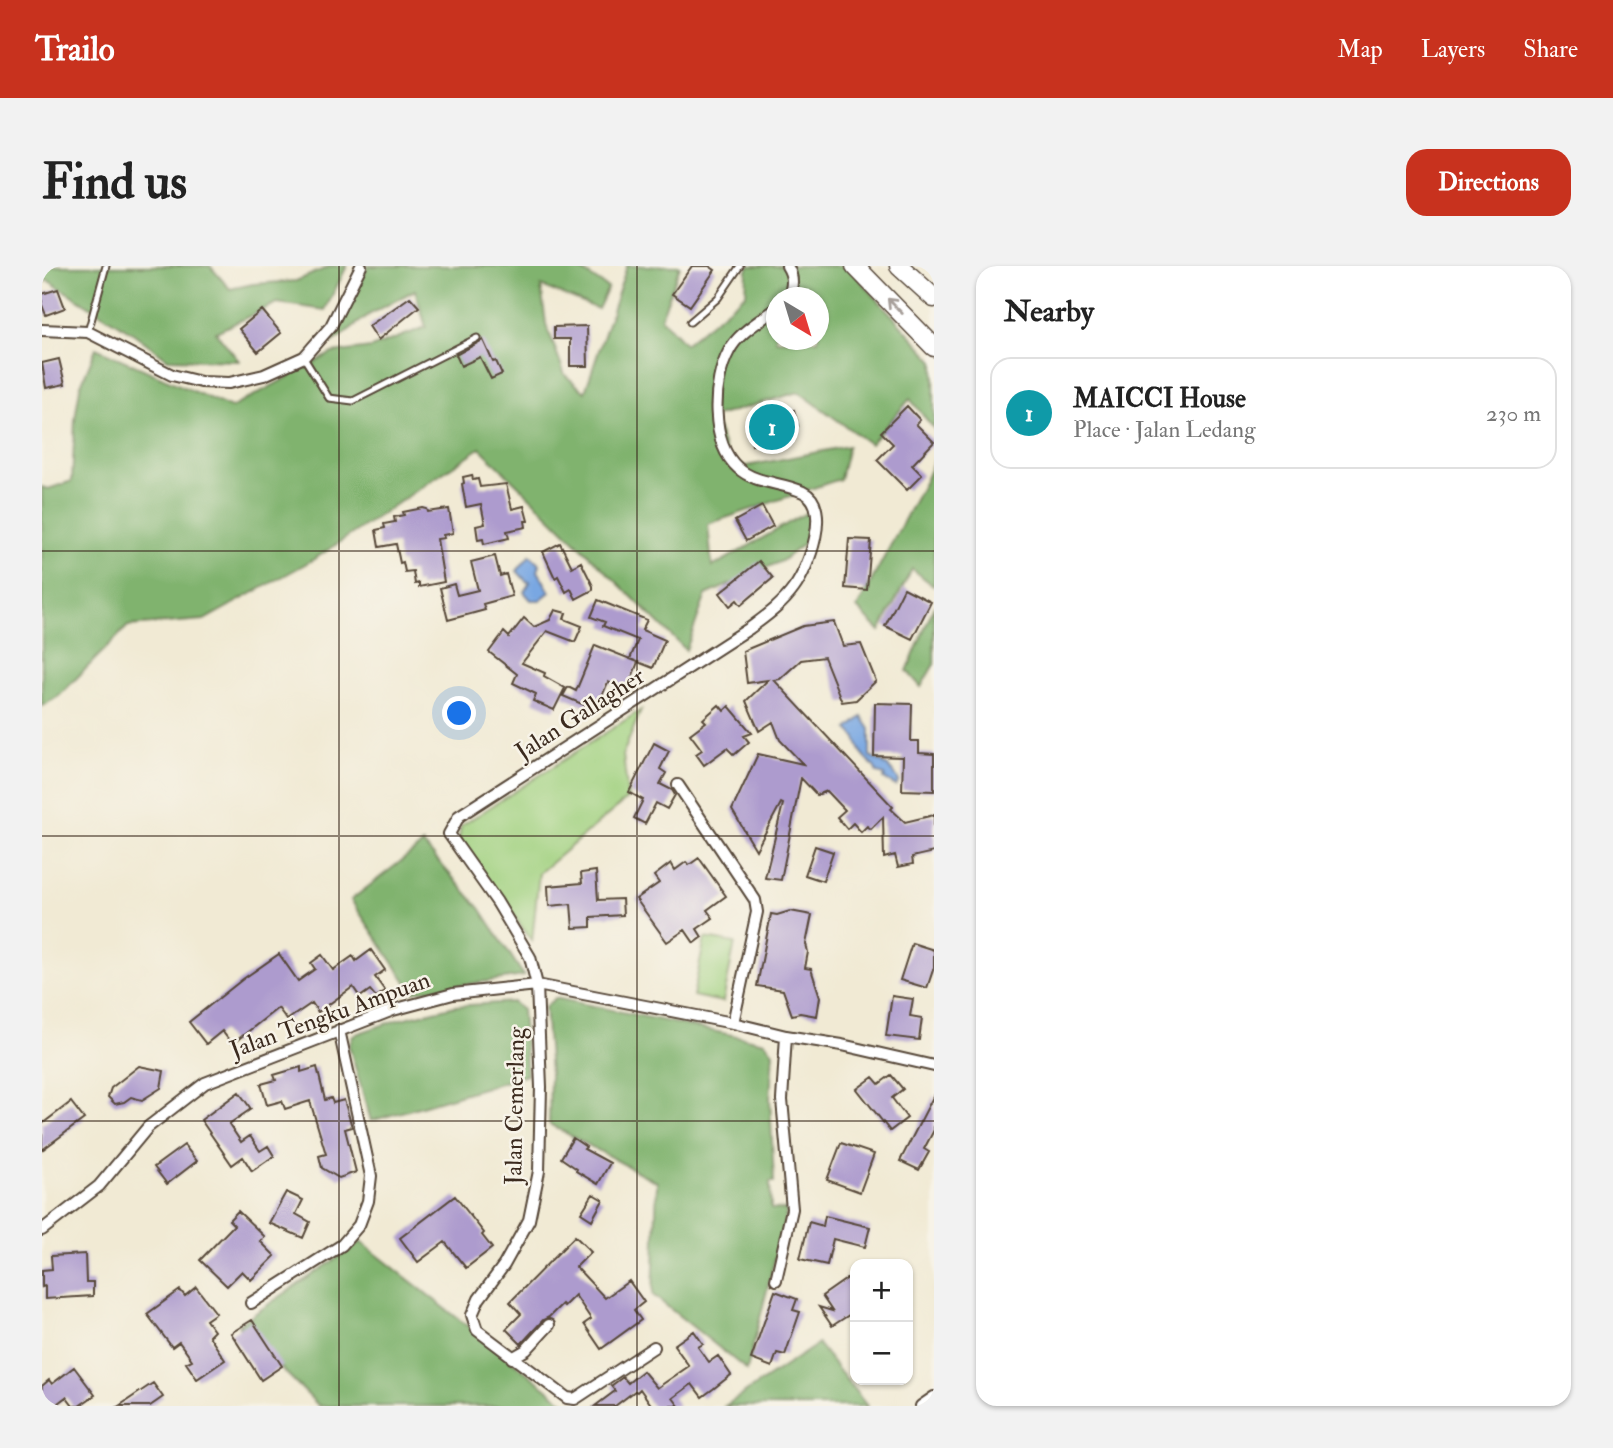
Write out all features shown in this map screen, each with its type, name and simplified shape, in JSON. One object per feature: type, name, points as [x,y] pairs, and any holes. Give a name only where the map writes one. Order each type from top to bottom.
[{"type":"main road","points":[[855,266],[934,347]]},
{"type":"main road","points":[[899,266],[934,298]]},
{"type":"street","points":[[42,330],[88,332],[172,375],[201,382],[229,383],[264,375],[304,357],[331,326],[361,266]]},
{"type":"street","points":[[787,266],[791,272],[793,287]]},
{"type":"street","name":"Jalan Gallagher","points":[[537,985],[530,957],[497,902],[449,834],[459,816],[750,628],[778,607],[795,587],[807,563],[817,529],[818,515],[814,502],[805,492],[740,470],[729,458],[720,435],[716,406],[718,384],[729,351],[740,335],[766,316]]},
{"type":"street","points":[[678,785],[755,900],[757,912],[733,1023]]},
{"type":"street","name":"Jalan Tengku Ampuan","points":[[42,1230],[99,1186],[148,1126],[205,1083],[393,1010],[453,995],[537,985],[842,1045],[934,1066]]},
{"type":"street","name":"Jalan Cemerlang","points":[[537,985],[540,1143],[539,1171],[532,1208],[529,1220],[504,1265],[479,1299],[471,1315],[477,1330],[567,1398],[575,1399],[654,1347]]},
{"type":"street","points":[[251,1303],[342,1245],[359,1225],[368,1201],[371,1176],[339,1030]]},
{"type":"street","points":[[776,1280],[792,1209],[782,1100],[786,1036]]},
{"type":"street","points":[[512,1358],[526,1350],[549,1325]]},
{"type":"street","points":[[921,1406],[934,1397]]},
{"type":"lane","points":[[88,332],[106,266]]},
{"type":"lane","points":[[690,322],[718,298],[740,266]]},
{"type":"lane","points":[[304,357],[329,398],[353,401],[477,338]]},
{"type":"green space","points":[[42,266],[210,266],[230,289],[253,284],[296,281],[331,266],[347,266],[325,310],[277,303],[216,332],[239,361],[168,359],[134,334],[47,280],[42,284]]},
{"type":"green space","points":[[368,266],[575,266],[608,288],[598,309],[541,286],[546,324],[565,375],[585,392],[627,266],[680,266],[661,318],[685,344],[746,294],[749,266],[847,266],[934,361],[934,429],[910,399],[870,444],[799,392],[713,417],[732,469],[848,446],[840,479],[708,524],[712,567],[813,509],[813,536],[782,561],[706,595],[686,650],[480,448],[316,558],[204,620],[128,626],[59,696],[42,706],[42,487],[48,489],[72,481],[75,419],[80,387],[96,348],[231,408],[332,353],[371,348],[426,327],[415,290],[370,314],[332,343]]},
{"type":"green space","points":[[934,460],[934,586],[912,569],[880,631],[857,608]]},
{"type":"green space","points":[[934,606],[934,664],[921,687],[907,671]]},
{"type":"green space","points":[[641,710],[623,754],[628,798],[539,873],[532,941],[459,839],[461,826]]},
{"type":"green space","points":[[423,844],[480,908],[524,976],[413,992],[351,900]]},
{"type":"green space","points":[[705,938],[735,943],[723,1002],[693,996]]},
{"type":"green space","points":[[555,998],[765,1042],[773,1052],[770,1098],[774,1182],[770,1182],[771,1209],[787,1210],[747,1370],[653,1295],[657,1182],[549,1124],[550,1074],[545,1007]]},
{"type":"green space","points":[[513,1002],[522,1010],[527,1075],[371,1121],[349,1046],[353,1035],[397,1020],[455,1006]]},
{"type":"green space","points":[[361,1242],[569,1406],[319,1406],[238,1325]]},
{"type":"green space","points":[[818,1344],[867,1406],[725,1406]]},
{"type":"water","points":[[530,555],[540,564],[538,571],[550,592],[540,600],[531,600],[524,592],[530,582],[517,571]]},
{"type":"water","points":[[862,717],[870,729],[870,756],[893,772],[899,781],[896,786],[884,779],[885,775],[877,773],[848,729]]},
{"type":"building","points":[[692,266],[709,266],[715,270],[690,306],[672,294]]},
{"type":"building","points":[[58,289],[65,308],[46,315],[42,294]]},
{"type":"building","points":[[410,297],[419,307],[378,340],[369,326]]},
{"type":"building","points":[[262,310],[281,333],[258,352],[239,329]]},
{"type":"building","points":[[587,326],[588,366],[570,366],[570,339],[554,339],[554,327]]},
{"type":"building","points":[[483,340],[502,374],[491,379],[480,357],[461,366],[456,355]]},
{"type":"building","points":[[59,359],[65,384],[46,388],[42,363]]},
{"type":"building","points":[[907,406],[920,420],[916,424],[934,442],[912,465],[922,475],[907,490],[877,460],[893,444],[881,432]]},
{"type":"building","points":[[794,410],[798,426],[792,428],[794,435],[752,445],[747,421]]},
{"type":"building","points":[[472,475],[473,480],[478,479],[480,487],[506,484],[512,509],[524,506],[528,521],[525,521],[526,527],[507,531],[509,538],[484,544],[483,539],[478,540],[476,526],[485,524],[481,504],[466,507],[462,484],[463,477]]},
{"type":"building","points":[[762,506],[773,526],[746,541],[735,521]]},
{"type":"building","points":[[423,508],[428,512],[449,509],[453,533],[437,539],[444,582],[419,587],[419,583],[415,584],[413,571],[405,572],[403,562],[400,563],[396,544],[379,547],[376,530],[385,528],[384,524],[395,522],[394,517],[404,515],[403,512]]},
{"type":"building","points":[[849,539],[871,540],[867,590],[845,588]]},
{"type":"building","points":[[560,543],[572,567],[581,562],[593,586],[593,590],[576,599],[571,589],[566,592],[558,576],[555,578],[543,552]]},
{"type":"building","points":[[495,556],[500,576],[506,574],[512,596],[483,604],[485,610],[448,620],[440,588],[454,584],[457,595],[478,590],[471,562]]},
{"type":"building","points":[[759,561],[773,578],[741,605],[737,600],[730,606],[720,593]]},
{"type":"building","points":[[904,588],[931,602],[912,639],[885,626]]},
{"type":"building","points":[[598,600],[647,620],[642,630],[665,640],[653,668],[630,659],[638,640],[603,626],[605,622],[591,617]]},
{"type":"building","points":[[555,610],[566,613],[564,619],[582,626],[575,642],[547,631],[522,663],[545,673],[544,676],[565,688],[554,710],[533,701],[536,694],[513,683],[517,674],[489,652],[504,632],[509,637],[524,618],[534,627],[550,620]]},
{"type":"building","points":[[834,622],[843,646],[861,644],[876,681],[856,700],[842,702],[824,657],[801,660],[780,679],[774,680],[905,822],[934,815],[934,852],[912,857],[913,864],[898,867],[895,855],[884,858],[883,817],[871,829],[867,826],[861,832],[853,823],[847,829],[837,817],[845,810],[827,791],[817,795],[801,778],[781,880],[765,878],[783,804],[781,803],[756,850],[732,810],[758,754],[803,764],[780,740],[773,722],[759,731],[746,701],[768,680],[747,683],[743,651],[803,626]]},
{"type":"building","points":[[595,645],[638,662],[627,690],[608,682],[596,710],[563,696],[568,687],[576,691]]},
{"type":"building","points":[[875,703],[912,704],[911,741],[919,741],[919,753],[934,754],[934,791],[902,790],[903,757],[874,756]]},
{"type":"building","points":[[719,705],[724,711],[729,706],[752,733],[744,736],[749,742],[734,755],[727,748],[704,765],[696,754],[702,750],[690,734],[706,722],[703,719]]},
{"type":"building","points":[[654,743],[669,751],[660,769],[666,773],[660,784],[672,790],[675,795],[667,809],[656,803],[645,824],[634,818],[643,800],[629,792]]},
{"type":"building","points":[[815,846],[833,852],[823,881],[805,875]]},
{"type":"building","points":[[699,858],[726,896],[707,910],[713,918],[697,929],[702,937],[694,943],[685,930],[667,942],[636,899],[659,883],[654,876],[671,863],[675,870],[686,862],[689,865]]},
{"type":"building","points":[[596,871],[598,900],[622,899],[623,915],[591,917],[591,927],[573,928],[571,904],[549,906],[548,886],[582,883],[581,873]]},
{"type":"building","points":[[790,911],[812,915],[806,944],[808,952],[805,968],[811,969],[820,997],[817,1016],[800,1013],[792,1015],[783,990],[757,986],[771,914]]},
{"type":"building","points":[[912,943],[934,950],[934,967],[927,988],[900,980]]},
{"type":"building","points":[[371,950],[385,970],[375,977],[385,991],[376,997],[370,990],[360,997],[353,987],[318,1012],[312,1003],[287,1020],[278,1008],[232,1044],[222,1031],[206,1044],[189,1022],[279,954],[298,981],[315,969],[311,963],[322,955],[333,970],[353,956],[356,961]]},
{"type":"building","points":[[892,996],[913,999],[910,1016],[922,1018],[919,1040],[886,1036]]},
{"type":"building","points":[[139,1066],[164,1071],[161,1088],[142,1100],[131,1097],[115,1104],[108,1097],[111,1088]]},
{"type":"building","points":[[301,1067],[301,1072],[317,1067],[325,1100],[331,1098],[333,1103],[344,1100],[352,1127],[345,1129],[356,1172],[339,1178],[322,1168],[319,1156],[326,1154],[310,1101],[285,1109],[282,1101],[267,1105],[261,1084],[276,1080],[274,1075]]},
{"type":"building","points":[[891,1075],[903,1089],[892,1098],[907,1118],[890,1131],[857,1089],[873,1077],[879,1084]]},
{"type":"building","points":[[239,1092],[251,1109],[229,1124],[241,1142],[250,1136],[260,1151],[268,1146],[274,1156],[252,1171],[243,1157],[232,1165],[201,1120]]},
{"type":"building","points":[[934,1095],[934,1130],[924,1149],[929,1152],[919,1170],[900,1161]]},
{"type":"building","points":[[71,1102],[84,1119],[42,1150],[42,1124]]},
{"type":"building","points":[[573,1138],[586,1147],[584,1149],[610,1163],[598,1184],[561,1158]]},
{"type":"building","points":[[841,1143],[874,1154],[860,1192],[827,1180]]},
{"type":"building","points":[[184,1145],[197,1161],[167,1184],[154,1167]]},
{"type":"building","points":[[286,1192],[303,1200],[296,1214],[310,1222],[303,1238],[269,1223]]},
{"type":"building","points":[[593,1194],[603,1200],[592,1220],[581,1213]]},
{"type":"building","points":[[455,1196],[484,1233],[482,1235],[492,1248],[466,1268],[445,1242],[418,1262],[400,1238]]},
{"type":"building","points":[[238,1211],[265,1237],[260,1241],[275,1256],[251,1280],[242,1271],[227,1286],[200,1260],[234,1225],[229,1220]]},
{"type":"building","points":[[825,1216],[870,1227],[865,1247],[833,1239],[827,1265],[800,1259],[809,1222],[823,1226]]},
{"type":"building","points":[[575,1236],[591,1252],[576,1267],[605,1298],[629,1281],[644,1302],[634,1310],[641,1320],[601,1349],[584,1324],[591,1319],[575,1295],[543,1320],[521,1344],[506,1329],[521,1314],[510,1302]]},
{"type":"building","points":[[85,1254],[86,1282],[93,1282],[93,1296],[45,1299],[42,1270],[52,1269],[51,1256]]},
{"type":"building","points":[[850,1276],[850,1314],[832,1326],[819,1307],[832,1311],[822,1296]]},
{"type":"building","points":[[196,1287],[216,1313],[206,1320],[214,1331],[209,1336],[225,1360],[197,1379],[186,1363],[192,1360],[179,1342],[172,1347],[147,1314],[180,1290],[185,1296]]},
{"type":"building","points":[[775,1291],[797,1299],[793,1310],[800,1312],[785,1355],[777,1353],[772,1367],[751,1359]]},
{"type":"building","points":[[252,1320],[282,1366],[261,1380],[231,1333]]},
{"type":"building","points":[[694,1331],[703,1344],[698,1347],[709,1362],[718,1356],[731,1375],[713,1389],[702,1397],[692,1384],[673,1398],[679,1406],[652,1406],[640,1389],[615,1406],[595,1406],[615,1391],[611,1386],[623,1377],[628,1383],[643,1371],[657,1388],[689,1366],[674,1345]]},
{"type":"building","points":[[74,1367],[95,1395],[79,1406],[73,1406],[66,1397],[54,1406],[42,1406],[42,1386],[49,1380],[52,1384]]},
{"type":"building","points":[[153,1383],[163,1397],[150,1406],[119,1406]]},
{"type":"place","name":"MAICCI House","points":[[772,427]]}]
